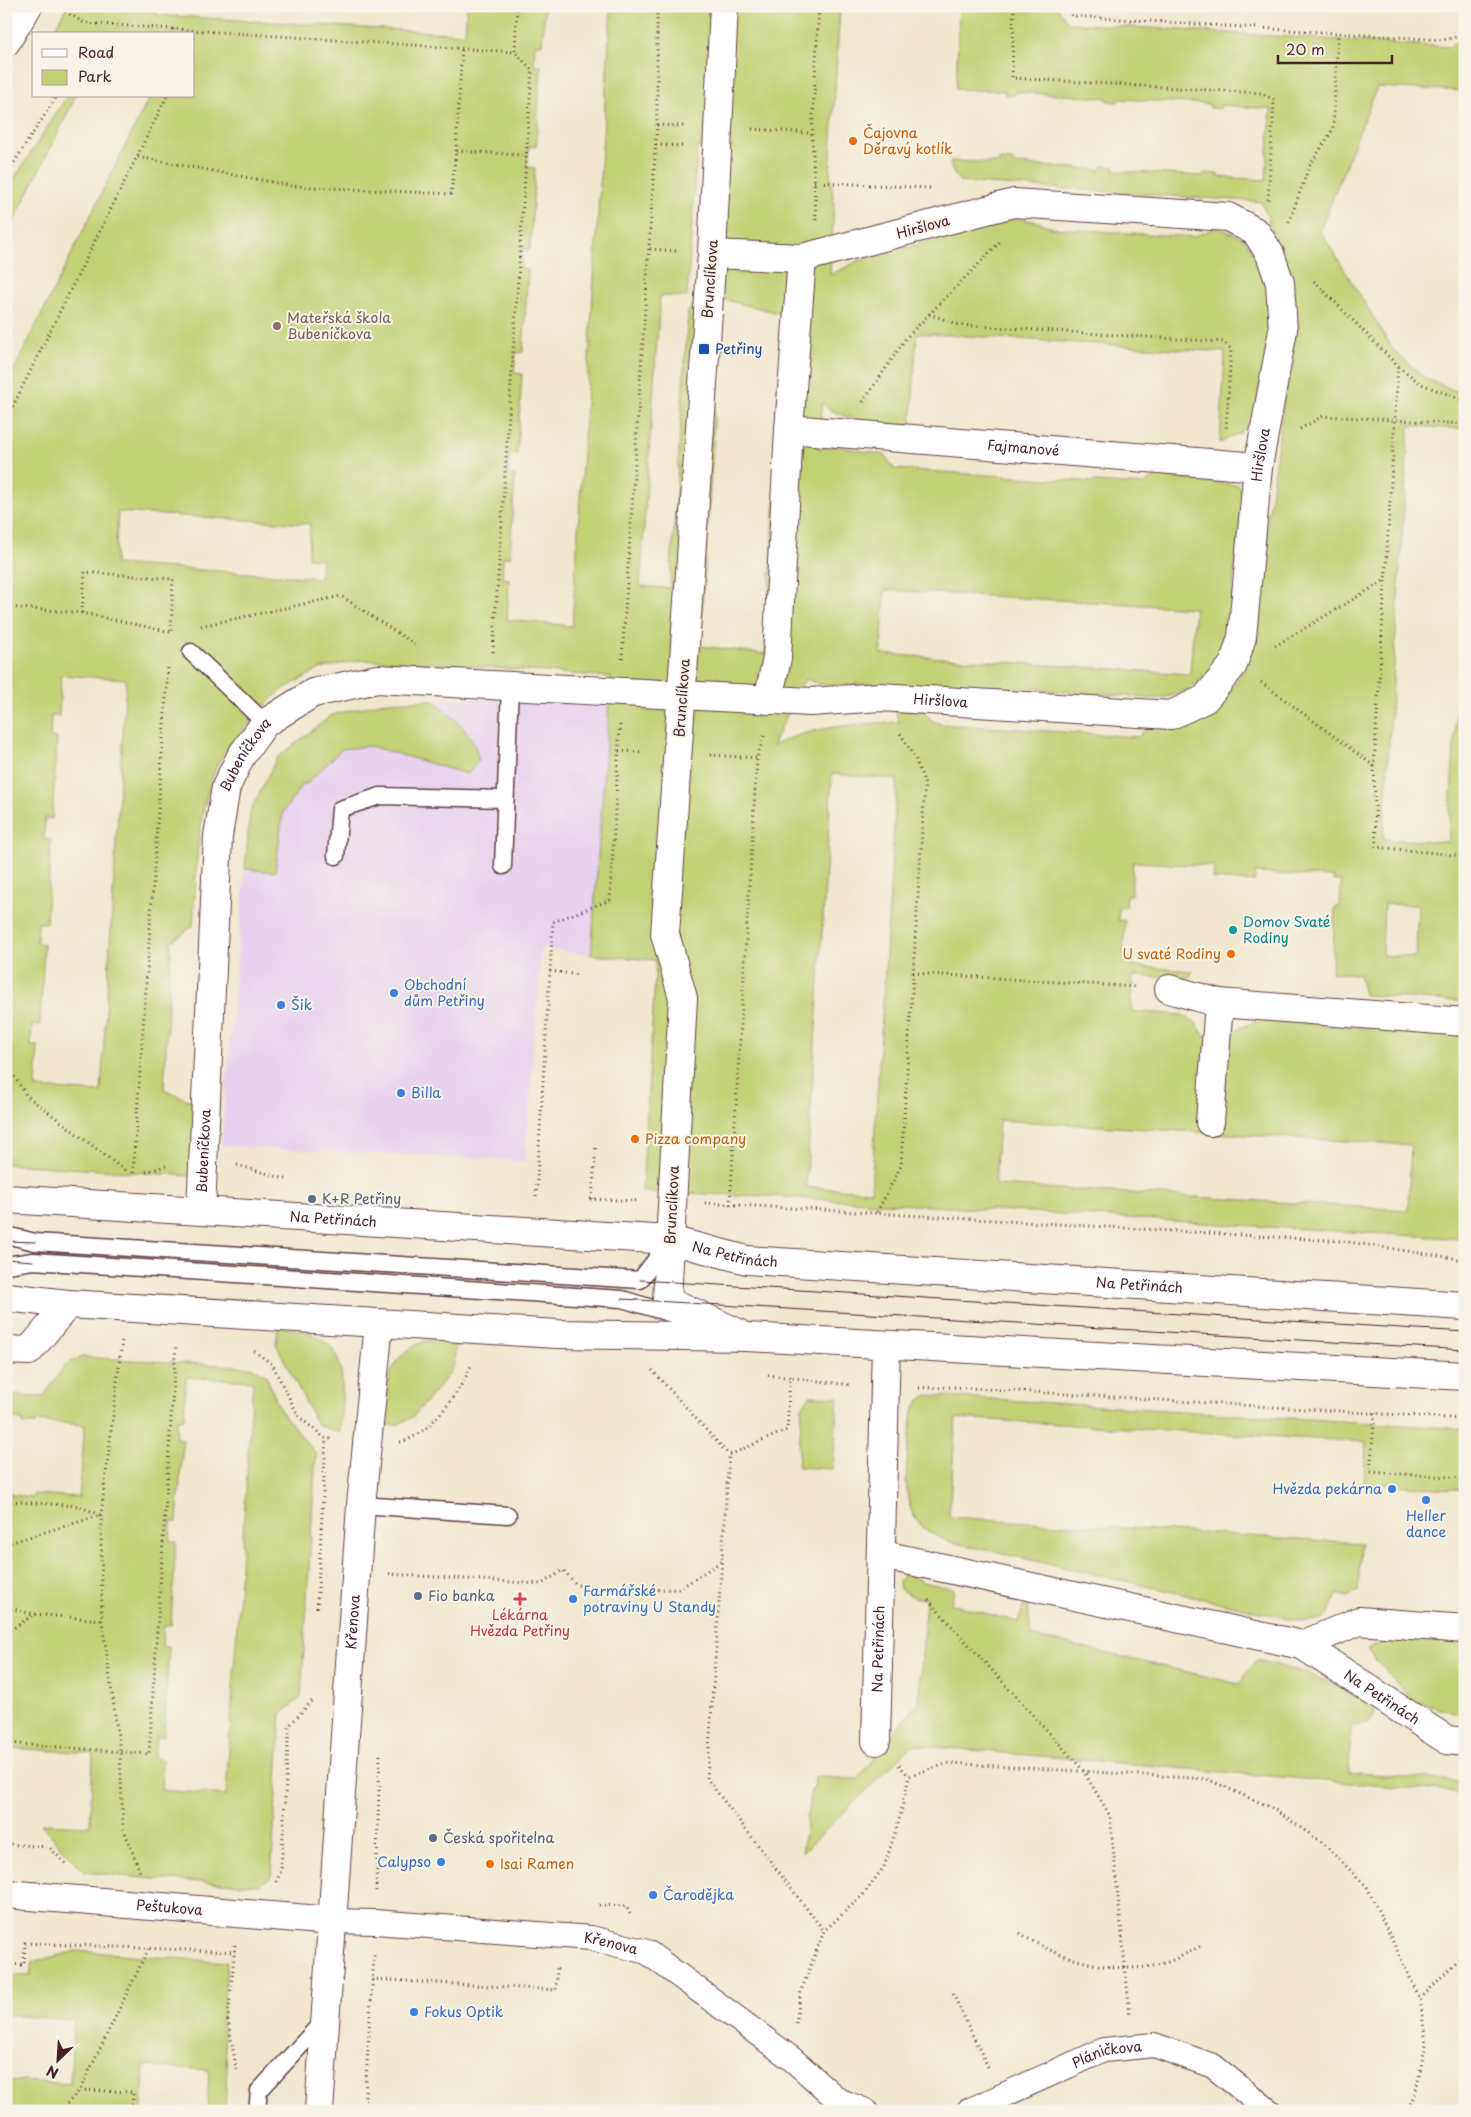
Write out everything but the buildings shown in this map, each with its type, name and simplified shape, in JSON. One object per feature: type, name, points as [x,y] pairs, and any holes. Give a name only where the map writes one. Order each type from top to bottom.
[{"type":"street","points":[[6,42],[28,6]]},
{"type":"street","name":"Brunclíkova","points":[[724,6],[712,254],[665,934],[683,998],[667,1300],[746,1337]]},
{"type":"street","name":"Hiršlova","points":[[682,695],[823,702],[876,697],[1171,714],[1205,699],[1233,665],[1242,637],[1258,467],[1283,330],[1280,283],[1270,254],[1256,232],[1228,217],[1014,203],[802,258],[712,254]]},
{"type":"street","points":[[768,700],[777,658],[789,429],[802,258]]},
{"type":"street","name":"Fajmanové","points":[[789,429],[1258,467]]},
{"type":"street","name":"Bubeníčkova","points":[[201,1210],[218,836],[226,787],[241,756],[265,722],[313,693],[377,678],[682,695]]},
{"type":"street","points":[[1169,989],[1219,1003],[1465,1022]]},
{"type":"street","points":[[1210,1122],[1219,1003]]},
{"type":"street","name":"Na Petřinách","points":[[6,1200],[201,1210],[670,1240],[747,1260],[1465,1306]]},
{"type":"street","points":[[6,1297],[68,1304],[557,1334],[746,1337],[1465,1376]]},
{"type":"street","points":[[6,1350],[29,1351],[68,1304]]},
{"type":"street","name":"Křenova","points":[[319,2111],[361,1505],[379,1323]]},
{"type":"street","name":"Na Petřinách","points":[[876,1741],[892,1557],[886,1345]]},
{"type":"street","name":"Na Petřinách","points":[[892,1557],[1302,1645],[1447,1740],[1465,1742]]},
{"type":"street","points":[[1302,1645],[1359,1621],[1465,1629]]},
{"type":"street","name":"Peštukova","points":[[6,1894],[332,1921]]},
{"type":"street","name":"Křenova","points":[[332,1921],[376,1922],[591,1938],[648,1952],[792,2059],[838,2100],[866,2111]]},
{"type":"street","name":"Pláničkova","points":[[968,2111],[1104,2050],[1154,2045],[1212,2066],[1269,2111]]},
{"type":"lane","points":[[191,652],[265,722]]},
{"type":"lane","points":[[503,866],[510,686]]},
{"type":"lane","points":[[336,856],[340,809],[380,796],[505,799]]},
{"type":"lane","points":[[6,1235],[35,1242],[640,1280],[670,1240]]},
{"type":"lane","points":[[6,1265],[33,1261],[622,1298],[746,1337]]},
{"type":"lane","points":[[361,1505],[508,1515]]},
{"type":"lane","points":[[257,2111],[259,2091],[324,2019]]},
{"type":"path","points":[[56,6],[84,23],[515,52],[532,70],[492,662]]},
{"type":"path","points":[[515,52],[517,6]]},
{"type":"path","points":[[622,662],[656,145],[657,6]]},
{"type":"path","points":[[816,230],[812,132],[819,6]]},
{"type":"path","points":[[1014,6],[1012,78],[1261,93],[1274,100],[1268,208]]},
{"type":"path","points":[[1066,6],[1072,16],[1443,40],[1465,35]]},
{"type":"path","points":[[1287,226],[1308,167],[1333,129],[1338,33]]},
{"type":"path","points":[[138,156],[293,186],[451,194],[456,150],[462,47]]},
{"type":"path","points":[[6,175],[56,98]]},
{"type":"path","points":[[6,420],[165,98]]},
{"type":"path","points":[[657,124],[690,126]]},
{"type":"path","points":[[743,129],[812,132]]},
{"type":"path","points":[[656,145],[683,146],[682,153]]},
{"type":"path","points":[[456,150],[526,156]]},
{"type":"path","points":[[842,433],[906,338],[1037,204]]},
{"type":"path","points":[[650,249],[676,251],[676,260]]},
{"type":"path","points":[[1310,276],[1398,366],[1421,384],[1465,401]]},
{"type":"path","points":[[929,314],[960,326],[1224,342],[1231,349],[1226,430],[1222,436]]},
{"type":"path","points":[[1398,366],[1374,766],[1376,848],[1465,856]]},
{"type":"path","points":[[1394,420],[1465,424]]},
{"type":"path","points":[[82,613],[85,572],[173,579],[170,642]]},
{"type":"path","points":[[1233,665],[1251,661],[1386,579]]},
{"type":"path","points":[[199,626],[341,596],[418,647]]},
{"type":"path","points":[[6,607],[82,613],[171,632],[180,630]]},
{"type":"path","points":[[6,1064],[27,1096],[133,1176],[169,662]]},
{"type":"path","points":[[1233,665],[1250,674],[1374,766]]},
{"type":"path","points":[[876,697],[916,758],[924,784],[901,1166],[876,1212]]},
{"type":"path","points":[[536,1196],[553,922],[610,900],[620,716]]},
{"type":"path","points":[[730,1205],[757,758],[765,733],[774,730]]},
{"type":"path","points":[[700,755],[757,758]]},
{"type":"path","points":[[550,971],[579,975]]},
{"type":"path","points":[[913,973],[1169,989]]},
{"type":"path","points":[[592,1199],[596,1145]]},
{"type":"path","points":[[234,1164],[298,1183]]},
{"type":"path","points":[[526,1195],[546,1196]]},
{"type":"path","points":[[583,1198],[644,1201]]},
{"type":"path","points":[[701,1203],[1342,1241],[1465,1260]]},
{"type":"path","points":[[114,1338],[131,1339]]},
{"type":"path","points":[[122,1338],[101,1515],[102,1620],[120,1751],[122,1827],[142,1877]]},
{"type":"path","points":[[167,1343],[185,1345]]},
{"type":"path","points":[[6,1743],[150,1754],[176,1344]]},
{"type":"path","points":[[247,1350],[256,1351],[272,1364],[300,1417],[326,1439],[341,1440]]},
{"type":"path","points":[[392,1443],[410,1440],[442,1412],[473,1362]]},
{"type":"path","points":[[648,1366],[729,1455],[707,1779],[824,1931]]},
{"type":"path","points":[[729,1455],[788,1430],[790,1376]]},
{"type":"path","points":[[918,1388],[964,1388],[1465,1419]]},
{"type":"path","points":[[1375,1413],[1370,1472],[1465,1478]]},
{"type":"path","points":[[317,1613],[326,1439]]},
{"type":"path","points":[[6,1501],[78,1506],[101,1515]]},
{"type":"path","points":[[6,1544],[101,1515]]},
{"type":"path","points":[[892,1557],[926,1598],[1084,1770],[1110,1816],[1133,2048]]},
{"type":"path","points":[[385,1574],[542,1584],[563,1570],[577,1585],[635,1590],[679,1589],[722,1561]]},
{"type":"path","points":[[6,1606],[33,1614],[102,1620]]},
{"type":"path","points":[[6,1633],[33,1614]]},
{"type":"path","points":[[274,1884],[281,1871],[289,1726],[313,1701],[313,1691]]},
{"type":"path","points":[[364,2111],[376,1922],[380,1749]]},
{"type":"path","points":[[792,2059],[801,1991],[824,1931],[863,1895],[884,1867],[900,1817],[909,1776],[949,1763],[1207,1779],[1272,1808],[1323,1843],[1367,1887],[1420,1999],[1426,2044],[1415,2094],[1407,2111]]},
{"type":"path","points":[[238,2080],[228,2020],[239,1914]]},
{"type":"path","points":[[1020,1934],[1072,1960],[1125,1968],[1161,1964],[1203,1945]]},
{"type":"path","points":[[372,1979],[556,1990],[559,1936]]},
{"type":"path","points":[[6,1964],[24,1965],[25,1943],[235,1952]]},
{"type":"path","points":[[60,2111],[80,2090],[149,1948]]},
{"type":"path","points":[[1420,1999],[1465,1952]]},
{"type":"path","points":[[953,1994],[1002,2096]]},
{"type":"path","points":[[80,2090],[133,2092],[132,2111]]},
{"type":"shaded area","points":[[505,697],[609,702],[591,955],[541,948],[525,1161],[221,1146],[250,812],[384,702]]},
{"type":"green space","points":[[68,6],[156,6],[156,15],[465,34],[467,6],[545,6],[542,44],[535,44],[534,65],[541,66],[536,147],[529,146],[527,167],[535,168],[530,249],[522,249],[521,269],[528,270],[523,352],[516,353],[514,373],[522,374],[517,455],[509,454],[508,475],[515,476],[510,557],[503,557],[502,578],[509,579],[507,620],[572,626],[611,8],[596,6],[840,6],[830,171],[834,203],[830,275],[858,261],[1015,218],[1039,222],[1052,228],[1193,237],[1218,227],[1245,239],[1268,277],[1275,306],[1255,416],[1240,433],[1220,443],[1225,352],[917,333],[911,427],[851,418],[830,409],[822,403],[819,449],[835,446],[885,455],[894,469],[1143,485],[1159,475],[1237,485],[1244,494],[1226,646],[1209,672],[1187,690],[1160,698],[1026,689],[855,684],[828,686],[805,679],[772,746],[787,739],[818,730],[850,725],[899,722],[895,709],[923,710],[931,720],[941,724],[1138,737],[1151,725],[1187,721],[1210,712],[1233,688],[1247,658],[1258,595],[1294,323],[1288,276],[1262,202],[960,182],[952,171],[950,161],[999,163],[999,160],[1013,161],[1013,164],[1101,170],[1102,166],[1115,167],[1116,171],[1203,176],[1204,173],[1218,174],[1218,177],[1266,180],[1271,109],[1221,105],[1220,109],[1210,108],[1209,104],[1119,99],[1118,102],[1108,101],[1107,98],[1016,92],[1015,95],[1005,95],[1005,91],[956,89],[959,10],[937,8],[937,6],[1056,6],[1069,23],[1449,47],[1465,34],[1465,91],[1377,87],[1320,230],[1394,351],[1425,378],[1465,395],[1465,429],[1409,426],[1383,839],[1448,842],[1465,578],[1465,1002],[1364,995],[1359,974],[1332,973],[1335,907],[1340,907],[1341,881],[1333,881],[1333,877],[1255,873],[1254,882],[1213,879],[1214,866],[1133,862],[1131,895],[1127,894],[1126,907],[1119,907],[1118,920],[1125,921],[1123,957],[1132,958],[1131,966],[1192,971],[1190,977],[1186,979],[1133,976],[1131,1011],[1183,1015],[1195,1022],[1203,1034],[1226,1046],[1237,1029],[1263,1019],[1465,1036],[1465,1239],[769,1196],[642,1192],[656,960],[591,955],[611,677],[416,662],[359,660],[320,669],[285,688],[272,698],[222,755],[213,775],[202,817],[199,839],[193,926],[171,942],[164,1089],[197,1104],[193,1176],[6,1164],[6,386],[149,98],[195,98],[195,32],[55,32],[56,26]],"holes":[[[697,147],[710,149],[700,293],[688,312],[670,588],[640,586],[660,296],[687,297]],[[722,299],[787,315],[765,654],[700,646]],[[118,512],[310,524],[308,558],[322,559],[320,578],[115,564]],[[885,590],[1195,608],[1190,674],[881,654]],[[61,675],[126,679],[101,1092],[36,1088],[38,1046],[31,1046],[32,1025],[40,1025],[44,944],[37,943],[38,923],[46,923],[51,840],[44,839],[45,818],[52,819],[57,738],[50,737],[51,716],[59,716]],[[832,774],[897,779],[871,1191],[806,1187]],[[1384,904],[1418,905],[1416,957],[1382,955]],[[999,1120],[1411,1145],[1408,1210],[995,1185]]]},
{"type":"green space","points":[[66,98],[75,98],[6,237],[6,192]]},
{"type":"green space","points":[[433,700],[462,727],[473,742],[479,761],[467,774],[370,746],[342,749],[308,783],[303,784],[283,812],[275,872],[245,869],[250,812],[277,758],[332,715],[384,702]]},
{"type":"green space","points":[[278,1327],[302,1331],[319,1338],[331,1347],[338,1360],[341,1374],[340,1431],[331,1431],[317,1424],[276,1344]]},
{"type":"green space","points":[[456,1338],[454,1364],[447,1377],[413,1417],[397,1425],[384,1425],[388,1385],[396,1363],[415,1346],[429,1340]]},
{"type":"green space","points":[[82,1357],[251,1367],[266,1375],[280,1410],[316,1454],[301,1697],[281,1714],[271,1877],[259,1885],[153,1879],[84,1872],[41,1824],[90,1826],[93,1753],[6,1748],[6,1492],[11,1492],[11,1495],[33,1497],[34,1494],[79,1497],[85,1425],[37,1421],[36,1424],[23,1424],[23,1420],[6,1419],[6,1395],[43,1397],[66,1364]],"holes":[[[186,1377],[253,1381],[226,1795],[161,1790],[162,1760],[154,1758],[156,1737],[164,1737],[169,1646],[162,1646],[164,1625],[171,1625],[176,1542],[170,1541],[171,1522],[177,1522],[183,1439],[176,1438],[177,1419],[184,1419]]]},
{"type":"green space","points":[[927,1395],[1465,1429],[1465,1490],[1364,1483],[1366,1442],[956,1418],[949,1517],[1361,1543],[1358,1592],[1347,1597],[1337,1594],[1329,1613],[1321,1620],[1301,1621],[947,1541],[931,1533],[918,1522],[912,1511],[906,1484],[906,1468],[913,1411],[919,1401]]},
{"type":"green space","points":[[810,1396],[838,1397],[833,1469],[798,1467],[802,1407]]},
{"type":"green space","points":[[905,1572],[923,1582],[954,1589],[951,1604],[1018,1622],[1024,1605],[1028,1606],[1031,1636],[1239,1684],[1257,1660],[1319,1678],[1349,1692],[1375,1711],[1374,1716],[1368,1723],[1351,1725],[1349,1772],[1465,1782],[1465,1793],[913,1745],[802,1853],[811,1790],[814,1789],[815,1777],[858,1779],[919,1701],[926,1598],[915,1598],[900,1589],[899,1582]]},
{"type":"green space","points":[[1406,1631],[1449,1635],[1465,1646],[1465,1715],[1412,1700],[1367,1650]]},
{"type":"green space","points":[[76,1951],[227,1962],[222,2022],[227,2067],[225,2111],[207,2111],[209,2070],[144,2066],[142,2111],[6,2111],[6,2080],[70,2084],[74,2020],[6,2015],[6,1975],[30,1976],[32,1962]]},
{"type":"tram line","points":[[6,1241],[35,1242]]},
{"type":"tram line","points":[[6,1259],[33,1261]]},
{"type":"tram line","points":[[640,1280],[1465,1332]]},
{"type":"tram line","points":[[622,1299],[1465,1350]]},
{"type":"place","name":"Čajovna Děravý kotlík","points":[[853,141]]},
{"type":"place","name":"Mateřská škola Bubeníčkova","points":[[277,326]]},
{"type":"place","name":"Petřiny","points":[[704,349]]},
{"type":"place","name":"Domov Svaté Rodiny","points":[[1233,930]]},
{"type":"place","name":"U svaté Rodiny","points":[[1231,954]]},
{"type":"place","name":"Obchodní dům Petřiny","points":[[394,993]]},
{"type":"place","name":"Šik","points":[[281,1005]]},
{"type":"place","name":"Billa","points":[[401,1093]]},
{"type":"place","name":"Pizza company","points":[[635,1139]]},
{"type":"place","name":"K+R Petřiny","points":[[312,1199]]},
{"type":"place","name":"Hvězda pekárna","points":[[1392,1489]]},
{"type":"place","name":"Heller dance","points":[[1426,1500]]},
{"type":"place","name":"Fio banka","points":[[418,1596]]},
{"type":"place","name":"Lékárna Hvězda Petřiny","points":[[520,1599]]},
{"type":"place","name":"Farmářské potraviny U Standy","points":[[573,1599]]},
{"type":"place","name":"Česká spořitelna","points":[[433,1838]]},
{"type":"place","name":"Calypso","points":[[441,1862]]},
{"type":"place","name":"Isai Ramen","points":[[490,1864]]},
{"type":"place","name":"Čarodějka","points":[[653,1895]]},
{"type":"place","name":"Fokus Optik","points":[[414,2012]]}]
